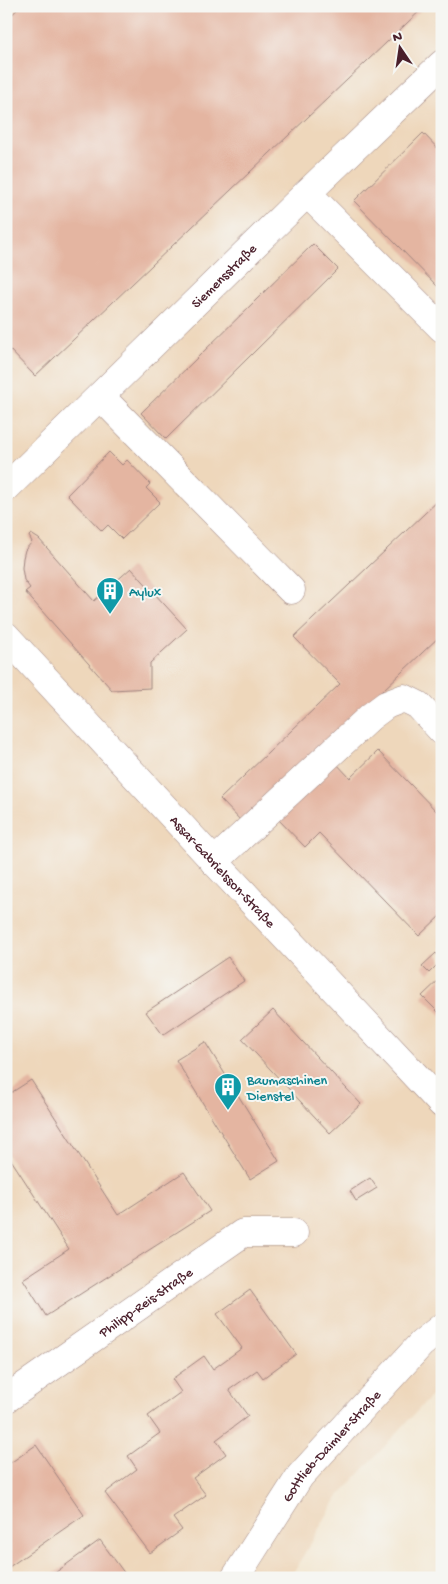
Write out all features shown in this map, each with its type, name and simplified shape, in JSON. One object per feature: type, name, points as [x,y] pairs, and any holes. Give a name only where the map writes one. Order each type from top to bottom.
[{"type":"street","name":"Siemensstraße","points":[[6,488],[442,64]]},
{"type":"street","points":[[308,193],[442,328]]},
{"type":"street","points":[[100,396],[291,590]]},
{"type":"street","name":"Assar-Gabrielsson-Straße","points":[[6,636],[214,862],[442,1104]]},
{"type":"street","points":[[214,862],[370,717],[386,705],[404,698],[418,705],[442,731]]},
{"type":"street","name":"Philipp-Reis-Straße","points":[[6,1399],[243,1232],[294,1233]]},
{"type":"street","name":"Gottlieb-Daimler-Straße","points":[[235,1578],[300,1476],[421,1344],[442,1327]]},
{"type":"shaded area","points":[[6,6],[442,6],[442,1388],[429,1398],[337,1498],[290,1578],[6,1578]]},
{"type":"building","points":[[21,6],[425,6],[35,376],[6,346],[6,20]]},
{"type":"building","points":[[423,133],[442,153],[442,291],[354,201]]},
{"type":"building","points":[[313,244],[338,269],[166,439],[141,413]]},
{"type":"building","points":[[109,452],[122,465],[127,460],[150,484],[146,488],[160,502],[122,539],[108,525],[102,531],[67,495]]},
{"type":"building","points":[[442,497],[442,634],[243,823],[220,799],[340,684],[294,637]]},
{"type":"building","name":"Aylux","points":[[31,534],[39,539],[94,601],[131,568],[187,629],[150,663],[150,688],[112,690],[25,592],[30,588],[24,580],[23,558],[25,550],[32,542],[29,536]]},
{"type":"building","points":[[378,751],[442,817],[442,914],[419,936],[319,833],[305,847],[277,818],[335,762],[350,778]]},
{"type":"building","points":[[436,953],[442,960],[429,973],[422,966]]},
{"type":"building","points":[[228,957],[244,981],[163,1035],[146,1012]]},
{"type":"building","points":[[442,977],[442,1016],[422,996]]},
{"type":"building","points":[[273,1010],[361,1104],[330,1133],[242,1039]]},
{"type":"building","name":"Baumaschinen Dienstel","points":[[205,1042],[279,1161],[250,1179],[176,1060]]},
{"type":"building","points":[[31,1080],[118,1215],[184,1172],[210,1211],[46,1316],[23,1279],[69,1249],[6,1152],[6,1096]]},
{"type":"building","points":[[370,1178],[377,1188],[356,1201],[350,1191]]},
{"type":"building","points":[[250,1290],[296,1354],[263,1378],[257,1370],[229,1390],[248,1416],[216,1440],[226,1454],[193,1478],[206,1495],[173,1518],[182,1530],[150,1553],[105,1493],[137,1469],[128,1456],[160,1433],[148,1416],[181,1392],[172,1379],[204,1356],[213,1369],[242,1348],[217,1314]]},
{"type":"building","points":[[36,1445],[84,1515],[6,1569],[6,1466]]},
{"type":"building","points":[[100,1540],[128,1578],[48,1578]]},
{"type":"place","name":"Aylux","points":[[110,615]]},
{"type":"place","name":"Baumaschinen Dienstel","points":[[228,1111]]}]
